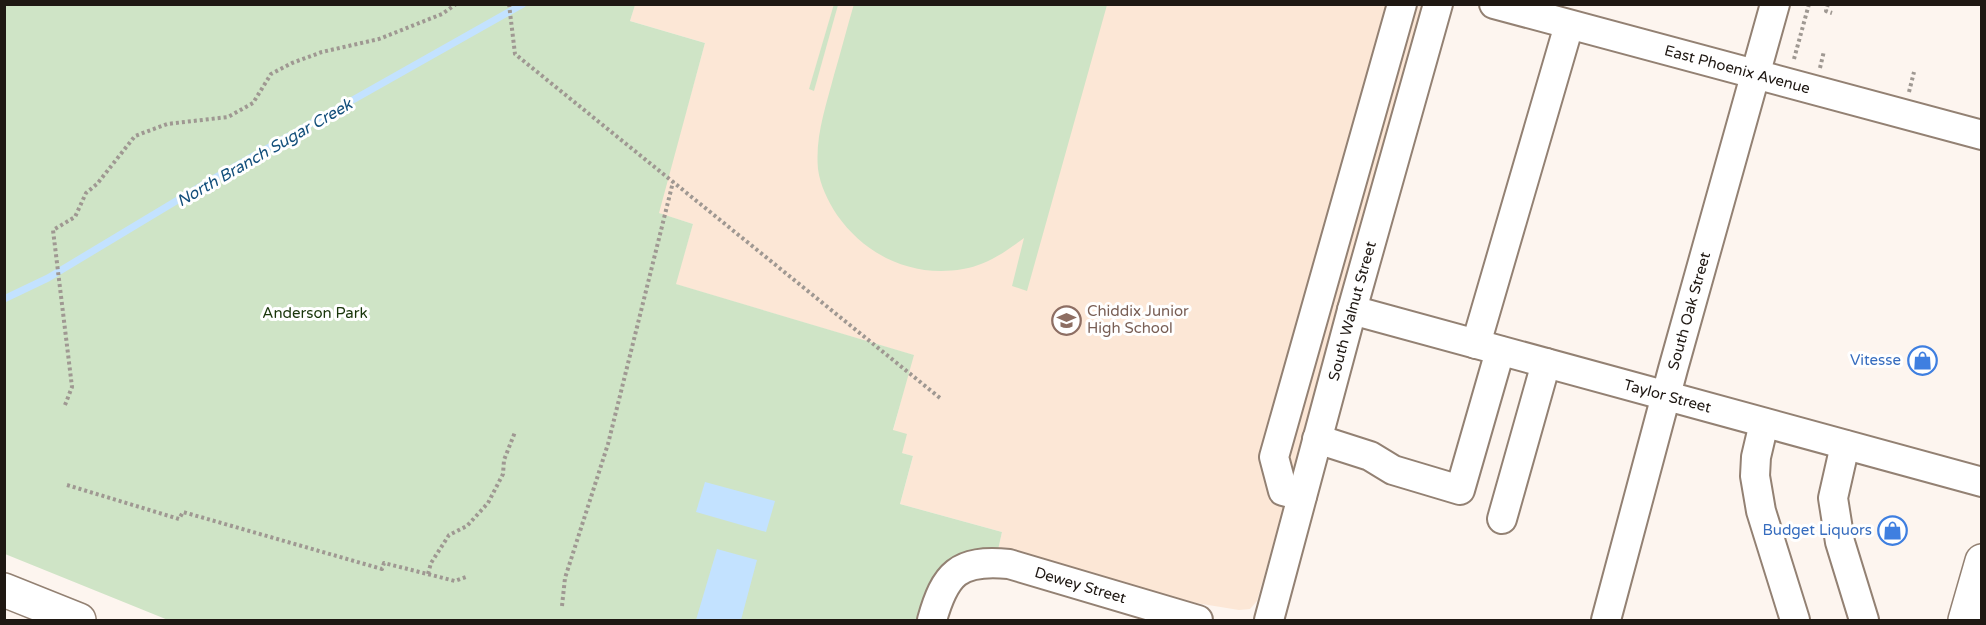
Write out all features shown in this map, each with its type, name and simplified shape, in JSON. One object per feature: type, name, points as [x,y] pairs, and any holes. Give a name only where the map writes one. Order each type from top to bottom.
[{"type":"main road","points":[[1967,617],[1982,561]]},
{"type":"main road","points":[[4,591],[79,621]]},
{"type":"street","points":[[1302,495],[1283,491],[1274,457],[1402,4]]},
{"type":"street","name":"South Walnut Street","points":[[1269,621],[1352,310],[1438,4]]},
{"type":"street","name":"East Phoenix Avenue","points":[[1494,4],[1982,135]]},
{"type":"street","name":"South Oak Street","points":[[1606,621],[1665,396],[1775,4]]},
{"type":"street","points":[[1317,440],[1370,456],[1393,470],[1460,490],[1488,347],[1569,25]]},
{"type":"street","name":"Taylor Street","points":[[1352,310],[1982,482]]},
{"type":"street","points":[[1502,519],[1546,363]]},
{"type":"street","points":[[1764,423],[1756,457],[1755,476],[1763,519],[1795,621]]},
{"type":"street","points":[[1845,445],[1833,498],[1840,542],[1864,621]]},
{"type":"street","name":"Dewey Street","points":[[932,621],[939,595],[948,581],[962,568],[976,563],[1008,564],[1198,621]]},
{"type":"path","points":[[65,405],[72,387],[53,230],[75,217],[86,193],[97,184],[135,136],[167,124],[228,117],[253,103],[271,74],[292,63],[322,52],[379,39],[442,14],[456,4]]},
{"type":"path","points":[[509,4],[515,54],[940,398]]},
{"type":"path","points":[[1788,83],[1809,4]]},
{"type":"path","points":[[1828,4],[1826,11],[1832,13]]},
{"type":"path","points":[[562,606],[565,578],[608,444],[673,182]]},
{"type":"path","points":[[428,574],[431,562],[449,535],[467,526],[488,503],[503,474],[504,460],[515,432]]},
{"type":"path","points":[[67,485],[179,519],[183,512],[382,569],[384,563],[455,581],[466,577]]},
{"type":"shaded area","name":"Chiddix Junior High School","points":[[635,4],[1426,5],[1257,601],[1250,609],[1239,610],[1196,603],[998,550],[1002,532],[900,504],[913,456],[902,453],[893,431],[913,355],[675,284],[693,224],[658,213],[705,43],[630,21]]},
{"type":"green space","name":"Anderson Park","points":[[5,4],[635,5],[630,21],[705,43],[659,213],[693,224],[676,284],[914,355],[893,430],[907,434],[902,453],[913,456],[900,504],[1002,532],[998,550],[921,620],[168,620],[5,554]]},
{"type":"green space","points":[[834,4],[838,5],[814,91],[809,89]]},
{"type":"green space","points":[[854,4],[1107,5],[1027,291],[1012,286],[1024,238],[1003,253],[980,264],[963,269],[926,270],[892,261],[876,252],[862,242],[837,215],[825,193],[819,175],[817,157],[825,110]]},
{"type":"water","points":[[705,482],[775,501],[766,532],[696,512]]},
{"type":"water","points":[[717,549],[757,560],[741,620],[696,620]]},
{"type":"waterway","name":"North Branch Sugar Creek","points":[[4,299],[48,278],[211,180],[523,4]]},
{"type":"place","name":"Chiddix Junior High School","points":[[1066,320]]},
{"type":"place","name":"Vitesse","points":[[1922,360]]},
{"type":"place","name":"Budget Liquors","points":[[1893,530]]}]
